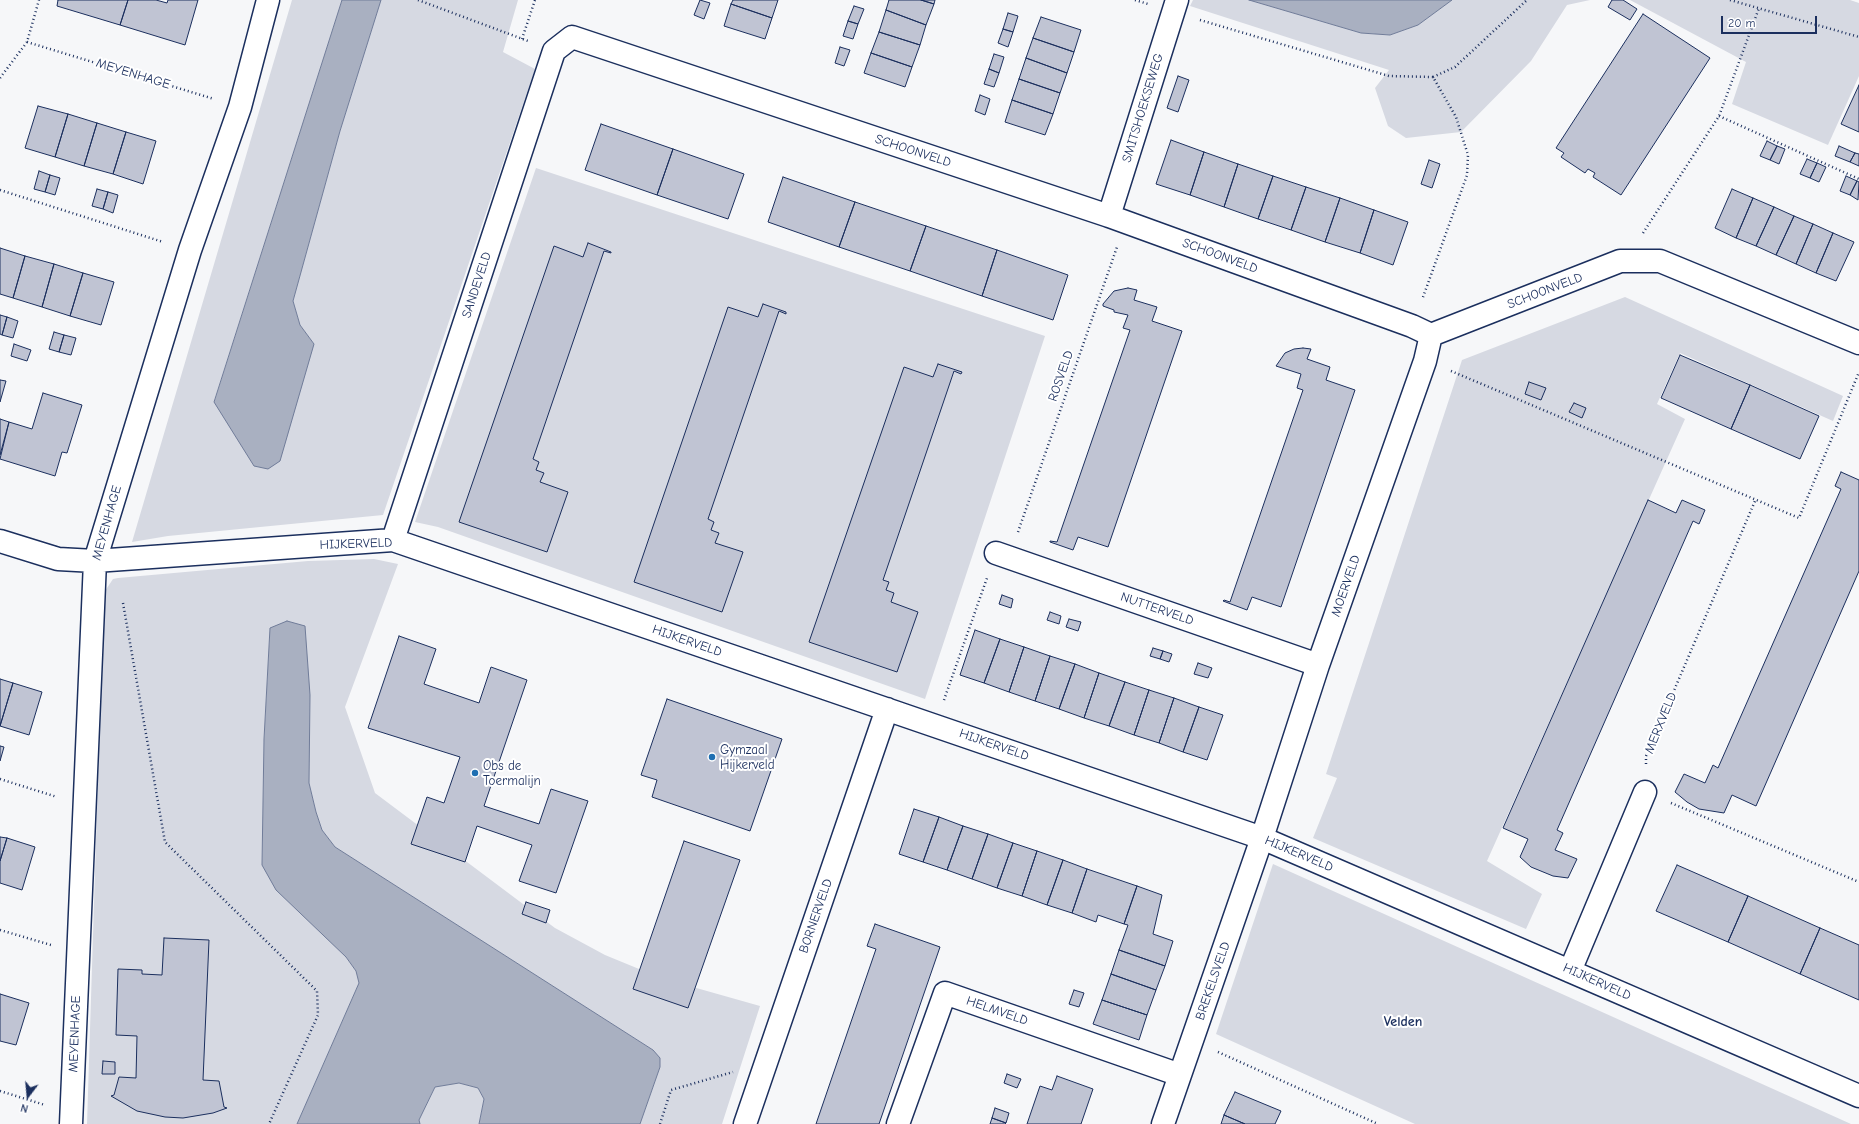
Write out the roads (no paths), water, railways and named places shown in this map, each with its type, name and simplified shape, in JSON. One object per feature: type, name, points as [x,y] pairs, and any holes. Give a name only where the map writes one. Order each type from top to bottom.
[{"type":"street","name":"MEYENHAGE","points":[[72,1119],[95,561],[190,250],[240,106],[268,0]]},
{"type":"street","name":"SMITSHOEKSEWEG","points":[[1117,219],[1175,6]]},
{"type":"street","name":"SCHOONVELD","points":[[572,37],[1117,219],[1421,331],[1620,261],[1660,261],[1859,343]]},
{"type":"street","name":"SANDEVELD","points":[[393,540],[554,51],[572,37]]},
{"type":"street","name":"MOERVELD","points":[[1262,838],[1318,665],[1425,361],[1421,331]]},
{"type":"street","name":"HIJKERVELD","points":[[0,542],[58,559],[95,561],[393,540],[1262,838],[1859,1096]]},
{"type":"street","name":"NUTTERVELD","points":[[996,553],[1318,665]]},
{"type":"street","name":"BORNERVELD","points":[[745,1124],[887,709]]},
{"type":"street","points":[[1570,971],[1645,792]]},
{"type":"street","name":"BREKELSVELD","points":[[1163,1124],[1262,838]]},
{"type":"street","name":"HELMVELD","points":[[898,1124],[945,993],[1180,1074]]},
{"type":"water","points":[[342,0],[381,0],[340,131],[293,301],[300,325],[314,344],[280,461],[268,469],[254,466],[214,402]]},
{"type":"water","points":[[1249,0],[1452,0],[1418,25],[1390,35],[1361,33]]},
{"type":"water","points":[[287,621],[305,626],[310,695],[309,783],[322,830],[335,847],[653,1050],[660,1058],[660,1067],[640,1124],[479,1124],[484,1099],[478,1088],[459,1083],[435,1087],[419,1120],[420,1124],[297,1124],[359,983],[356,971],[346,957],[276,890],[262,865],[264,739],[270,628]]},
{"type":"place","name":"Gymzaal Hijkerveld","points":[[712,757]]},
{"type":"place","name":"Obs de Toermalijn","points":[[475,773]]},
{"type":"district","name":"Velden","points":[[1403,1022]]}]
